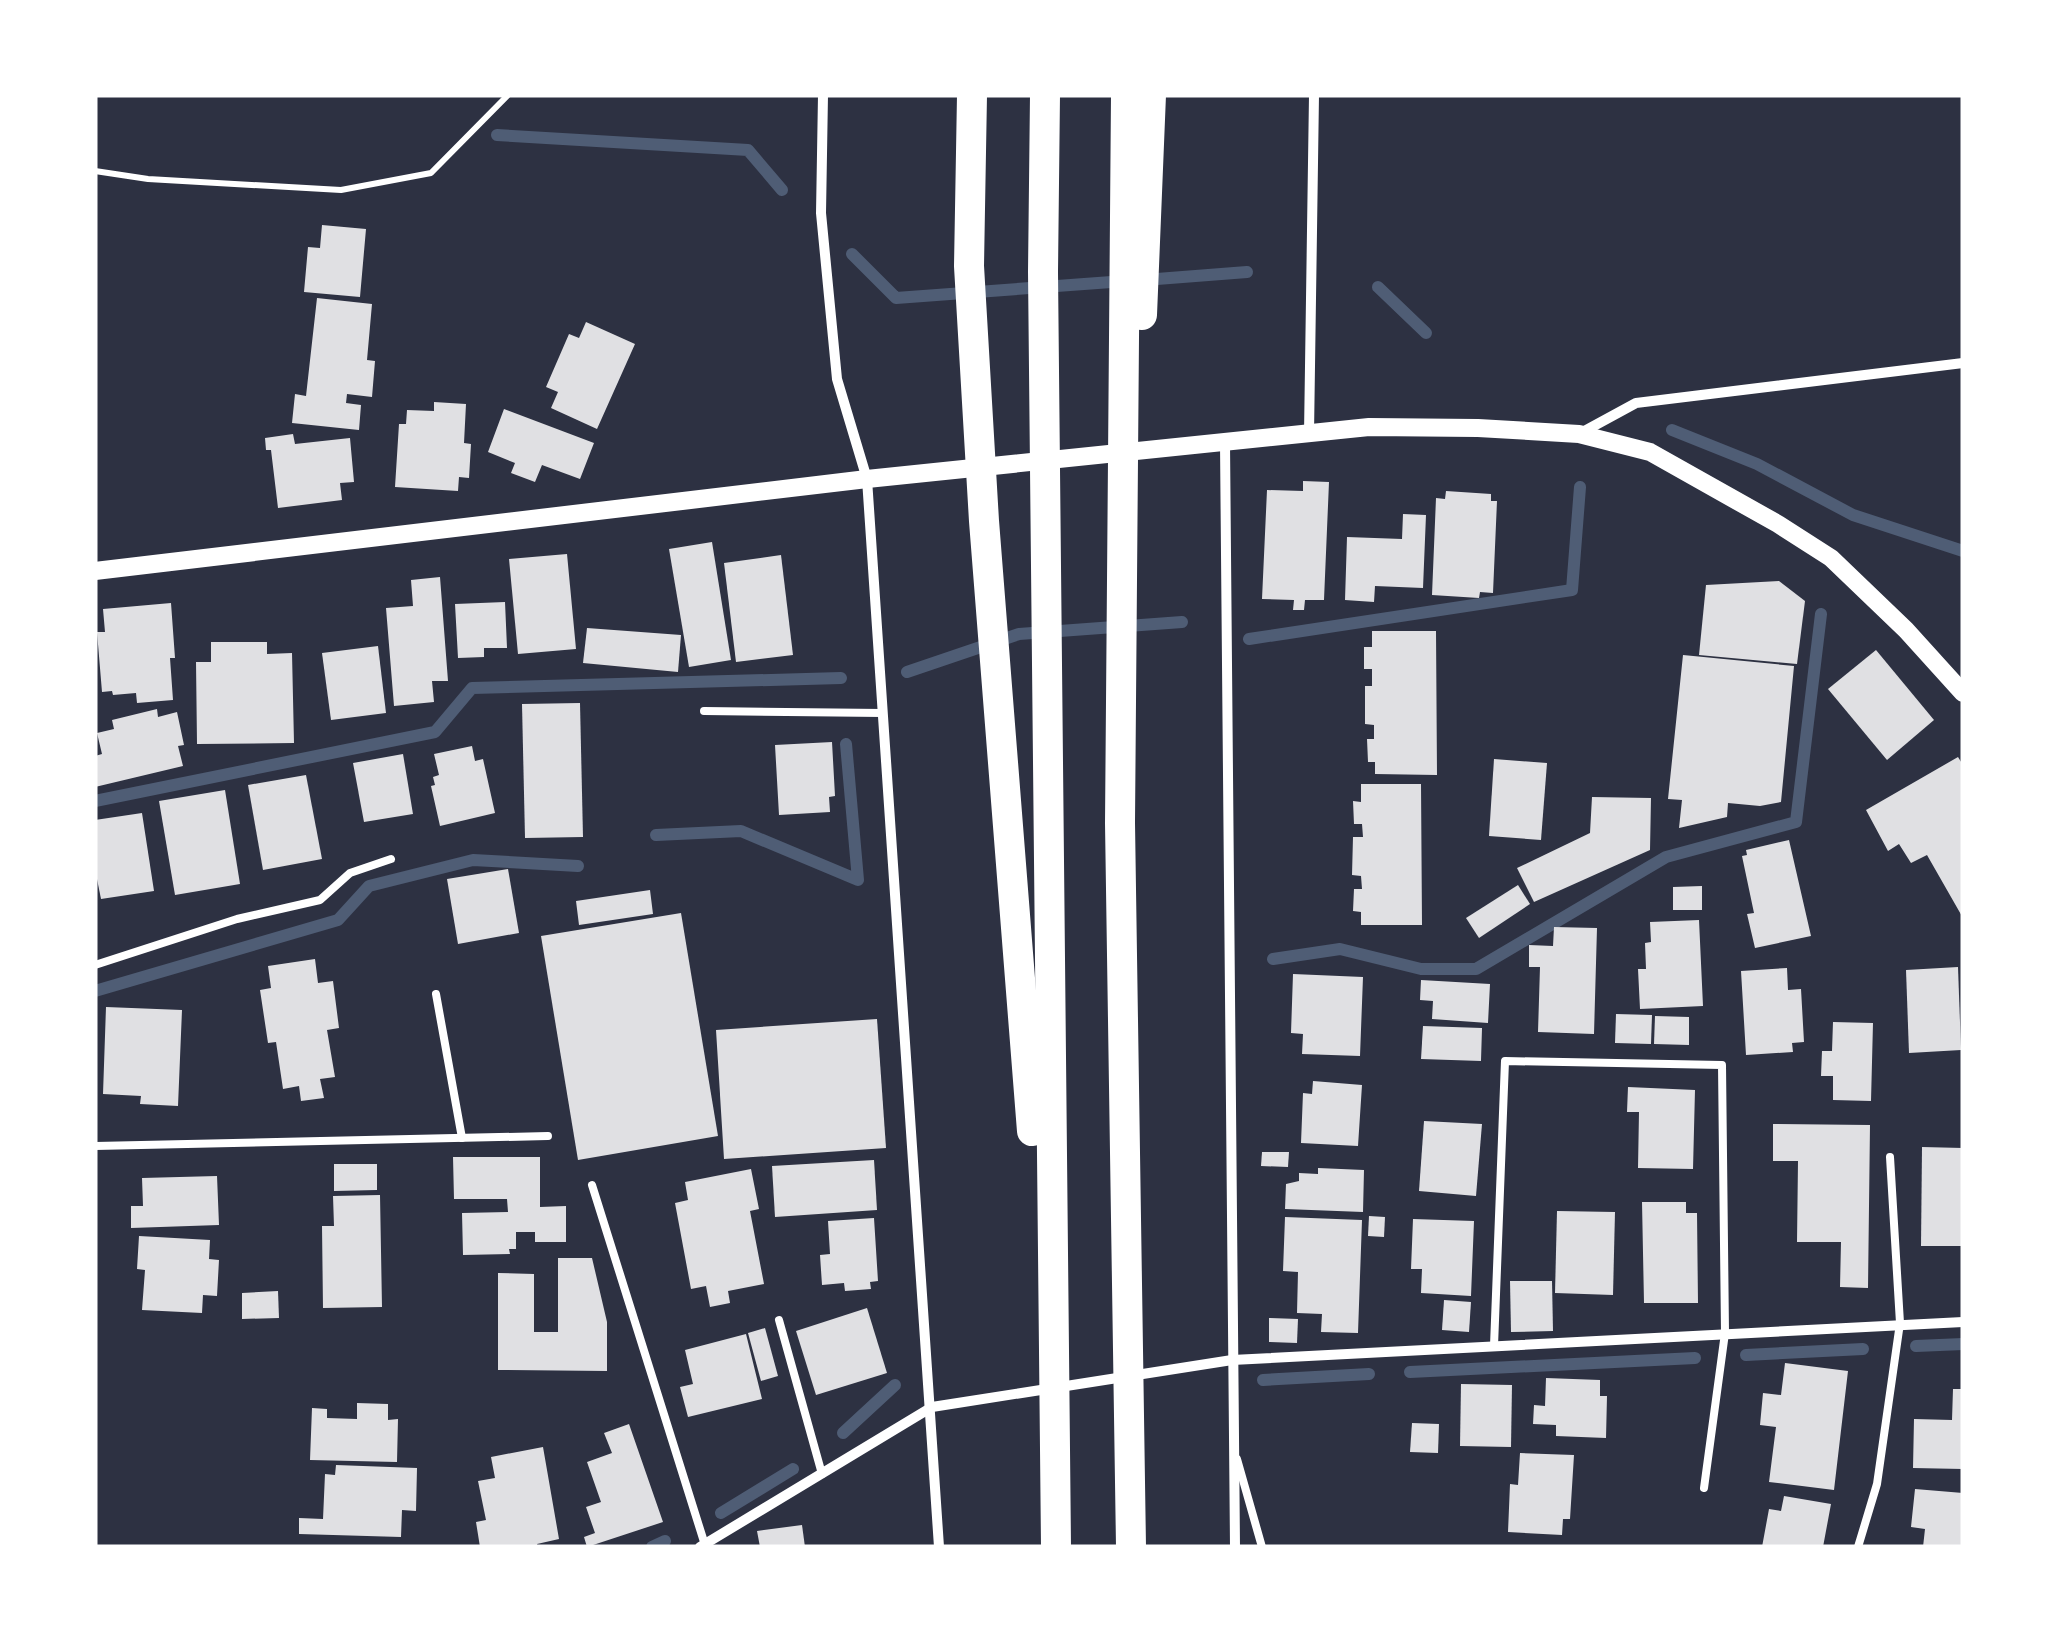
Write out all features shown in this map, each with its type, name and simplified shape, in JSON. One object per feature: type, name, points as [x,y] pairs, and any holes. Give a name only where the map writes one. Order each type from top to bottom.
[{"type":"highway","points":[[972,95],[969,266],[984,521],[1052,1398]]},
{"type":"highway","points":[[1044,95],[1042,272],[1056,1547]]},
{"type":"highway","points":[[1126,95],[1135,268]]},
{"type":"highway","points":[[1131,1547],[1120,842],[1122,557],[1135,268],[1150,95]]},
{"type":"street","points":[[823,95],[821,213],[837,379],[867,479],[939,1547]]},
{"type":"street","points":[[1309,434],[1314,95]]},
{"type":"street","points":[[1579,434],[1636,403],[1963,363]]},
{"type":"street","points":[[95,572],[867,479],[1369,427],[1579,434],[1650,452],[1830,558],[1906,630],[1963,693]]},
{"type":"street","points":[[1225,443],[1235,1547]]},
{"type":"street","points":[[703,1546],[932,1408],[1232,1360],[1963,1322]]},
{"type":"lane","points":[[704,711],[883,714]]},
{"type":"lane","points":[[95,965],[237,919],[320,900],[350,873],[391,859]]},
{"type":"lane","points":[[436,994],[462,1138]]},
{"type":"lane","points":[[1494,1346],[1505,1061],[1722,1065],[1724,1333],[1704,1488]]},
{"type":"lane","points":[[95,1146],[548,1136]]},
{"type":"lane","points":[[1858,1547],[1877,1484],[1900,1324],[1890,1157]]},
{"type":"lane","points":[[592,1185],[703,1546]]},
{"type":"lane","points":[[779,1320],[822,1474]]},
{"type":"lane","points":[[1234,1445],[1262,1547]]},
{"type":"path","points":[[95,170],[148,179],[341,190],[431,173],[508,95]]},
{"type":"building","points":[[322,225],[366,229],[360,297],[304,292],[308,247],[320,248]]},
{"type":"building","points":[[317,298],[372,304],[367,360],[375,361],[372,397],[347,394],[346,403],[361,405],[359,430],[292,423],[295,394],[306,396]]},
{"type":"building","points":[[586,322],[635,344],[597,429],[551,408],[558,392],[546,387],[569,334],[579,338]]},
{"type":"building","points":[[434,402],[466,404],[464,443],[471,444],[469,478],[459,477],[458,491],[395,487],[399,424],[406,424],[407,410],[434,411]]},
{"type":"building","points":[[504,409],[594,443],[580,479],[542,465],[535,482],[511,473],[515,463],[488,452]]},
{"type":"building","points":[[293,434],[295,444],[350,438],[354,482],[340,483],[342,500],[278,508],[271,450],[266,450],[265,438]]},
{"type":"building","points":[[1303,481],[1329,482],[1324,600],[1305,600],[1304,610],[1293,610],[1294,600],[1262,599],[1267,490],[1303,491]]},
{"type":"building","points":[[1446,491],[1491,494],[1491,501],[1497,501],[1493,593],[1480,592],[1479,598],[1432,595],[1436,498],[1445,499]]},
{"type":"building","points":[[1403,514],[1426,515],[1423,588],[1375,586],[1374,602],[1345,600],[1347,537],[1402,539]]},
{"type":"building","points":[[712,542],[731,660],[689,667],[669,549]]},
{"type":"building","points":[[567,554],[576,649],[518,654],[509,559]]},
{"type":"building","points":[[781,555],[793,655],[736,662],[724,563]]},
{"type":"building","points":[[440,577],[448,681],[432,681],[434,702],[394,706],[386,608],[413,606],[411,580]]},
{"type":"building","points":[[1779,581],[1805,601],[1797,664],[1699,655],[1706,585]]},
{"type":"building","points":[[505,602],[507,648],[484,648],[484,657],[458,658],[455,604]]},
{"type":"building","points":[[171,603],[173,700],[137,703],[136,693],[102,692],[97,632],[105,632],[103,609]]},
{"type":"building","points":[[587,628],[681,635],[678,672],[583,663]]},
{"type":"building","points":[[1372,631],[1436,631],[1437,775],[1375,774],[1375,762],[1368,762],[1367,739],[1374,739],[1374,725],[1365,724],[1365,686],[1372,686],[1372,669],[1364,669],[1364,647],[1372,647]]},
{"type":"building","points":[[211,642],[267,642],[267,654],[292,653],[294,743],[197,744],[196,662],[211,662]]},
{"type":"building","points":[[378,646],[386,713],[331,720],[322,653]]},
{"type":"building","points":[[1876,650],[1934,720],[1887,760],[1828,689]]},
{"type":"building","points":[[1683,655],[1794,666],[1781,802],[1760,806],[1728,803],[1727,817],[1679,828],[1682,800],[1668,799]]},
{"type":"building","points":[[580,703],[583,837],[525,838],[522,704]]},
{"type":"building","points":[[157,709],[158,717],[177,712],[184,745],[178,746],[183,766],[95,787],[95,756],[102,754],[97,733],[114,729],[112,720]]},
{"type":"building","points":[[832,742],[835,796],[829,797],[830,812],[779,815],[775,745]]},
{"type":"building","points":[[472,746],[475,761],[483,759],[495,813],[440,826],[431,786],[435,785],[433,777],[439,775],[434,754]]},
{"type":"building","points":[[403,754],[413,814],[364,822],[353,763]]},
{"type":"building","points":[[1958,757],[1963,765],[1963,918],[1927,855],[1911,863],[1899,844],[1888,851],[1866,810]]},
{"type":"building","points":[[1494,759],[1547,763],[1541,840],[1489,836]]},
{"type":"building","points":[[306,775],[322,859],[263,870],[248,785]]},
{"type":"building","points":[[1361,784],[1421,784],[1422,925],[1361,925],[1361,912],[1353,911],[1354,889],[1362,889],[1361,876],[1352,875],[1353,837],[1363,837],[1362,824],[1354,824],[1353,801],[1361,802]]},
{"type":"building","points":[[225,790],[240,884],[175,895],[159,801]]},
{"type":"building","points":[[1592,797],[1651,798],[1650,850],[1534,902],[1517,868],[1590,833]]},
{"type":"building","points":[[142,813],[154,891],[101,899],[95,869],[95,820]]},
{"type":"building","points":[[1789,840],[1811,936],[1755,948],[1747,914],[1754,913],[1742,856],[1747,855],[1746,850]]},
{"type":"building","points":[[508,869],[519,933],[458,944],[447,879]]},
{"type":"building","points":[[1518,885],[1530,904],[1479,938],[1466,918]]},
{"type":"building","points":[[1702,886],[1702,910],[1673,910],[1673,887]]},
{"type":"building","points":[[650,890],[653,914],[579,925],[576,901]]},
{"type":"building","points":[[681,913],[718,1136],[578,1160],[541,936]]},
{"type":"building","points":[[1699,920],[1703,1006],[1640,1009],[1638,969],[1646,969],[1645,943],[1651,942],[1650,922]]},
{"type":"building","points":[[1554,927],[1597,928],[1594,1034],[1538,1032],[1540,967],[1529,967],[1529,945],[1553,946]]},
{"type":"building","points":[[315,959],[318,983],[333,981],[339,1028],[327,1030],[335,1077],[320,1079],[324,1098],[301,1101],[299,1086],[283,1089],[276,1042],[268,1043],[260,990],[271,988],[268,966]]},
{"type":"building","points":[[1958,967],[1961,1050],[1909,1053],[1906,970]]},
{"type":"building","points":[[1787,968],[1788,990],[1801,989],[1804,1042],[1792,1043],[1793,1052],[1746,1055],[1741,971]]},
{"type":"building","points":[[1293,974],[1363,977],[1360,1056],[1302,1054],[1303,1034],[1291,1033]]},
{"type":"building","points":[[1421,980],[1490,984],[1488,1023],[1432,1019],[1433,1001],[1420,1000]]},
{"type":"building","points":[[106,1007],[182,1010],[178,1106],[140,1104],[141,1096],[103,1094]]},
{"type":"building","points":[[1616,1014],[1652,1015],[1651,1044],[1615,1043]]},
{"type":"building","points":[[1655,1016],[1689,1017],[1689,1045],[1654,1044]]},
{"type":"building","points":[[877,1019],[886,1148],[724,1159],[716,1030]]},
{"type":"building","points":[[1833,1022],[1873,1023],[1871,1101],[1833,1100],[1833,1076],[1821,1076],[1822,1051],[1832,1051]]},
{"type":"building","points":[[1423,1026],[1482,1028],[1481,1061],[1421,1059]]},
{"type":"building","points":[[1313,1081],[1362,1085],[1358,1146],[1301,1143],[1303,1093],[1312,1094]]},
{"type":"building","points":[[1628,1087],[1695,1090],[1693,1169],[1638,1168],[1639,1112],[1627,1112]]},
{"type":"building","points":[[1424,1121],[1482,1124],[1476,1196],[1419,1191]]},
{"type":"building","points":[[1773,1124],[1870,1125],[1868,1288],[1840,1287],[1841,1242],[1797,1242],[1798,1161],[1773,1161]]},
{"type":"building","points":[[1922,1147],[1963,1148],[1963,1246],[1921,1246]]},
{"type":"building","points":[[1262,1152],[1289,1152],[1288,1167],[1261,1166]]},
{"type":"building","points":[[453,1157],[540,1157],[540,1207],[566,1206],[566,1242],[535,1242],[535,1232],[516,1232],[516,1249],[509,1249],[510,1254],[463,1255],[462,1213],[508,1212],[507,1199],[454,1199]]},
{"type":"building","points":[[874,1160],[877,1210],[775,1217],[772,1166]]},
{"type":"building","points":[[334,1164],[377,1164],[377,1190],[334,1191]]},
{"type":"building","points":[[1318,1168],[1364,1170],[1363,1212],[1285,1209],[1286,1184],[1299,1181],[1299,1173],[1318,1174]]},
{"type":"building","points":[[751,1169],[759,1209],[750,1211],[764,1284],[728,1291],[730,1303],[710,1307],[706,1286],[691,1289],[675,1203],[688,1200],[685,1182]]},
{"type":"building","points":[[217,1176],[219,1225],[131,1228],[131,1206],[143,1206],[142,1178]]},
{"type":"building","points":[[380,1195],[382,1307],[323,1308],[322,1226],[334,1226],[333,1196]]},
{"type":"building","points":[[1642,1202],[1686,1202],[1686,1213],[1697,1213],[1698,1303],[1644,1303]]},
{"type":"building","points":[[1557,1211],[1615,1212],[1613,1295],[1555,1293]]},
{"type":"building","points":[[1369,1216],[1385,1217],[1384,1237],[1368,1236]]},
{"type":"building","points":[[1285,1217],[1362,1220],[1358,1333],[1321,1332],[1322,1314],[1297,1313],[1298,1272],[1283,1271]]},
{"type":"building","points":[[874,1218],[878,1281],[870,1282],[871,1289],[845,1291],[844,1283],[822,1285],[820,1255],[830,1254],[828,1221]]},
{"type":"building","points":[[1413,1219],[1474,1221],[1471,1296],[1421,1293],[1422,1269],[1411,1269]]},
{"type":"building","points":[[139,1236],[210,1240],[209,1259],[219,1260],[217,1296],[203,1295],[202,1313],[142,1310],[145,1270],[137,1269]]},
{"type":"building","points":[[558,1258],[592,1258],[607,1322],[607,1371],[498,1370],[498,1273],[534,1274],[534,1332],[558,1332]]},
{"type":"building","points":[[1510,1281],[1552,1281],[1553,1331],[1511,1332]]},
{"type":"building","points":[[278,1291],[279,1318],[242,1319],[242,1293]]},
{"type":"building","points":[[1444,1300],[1471,1302],[1469,1332],[1442,1330]]},
{"type":"building","points":[[867,1308],[887,1373],[816,1395],[796,1331]]},
{"type":"building","points":[[1269,1318],[1298,1319],[1297,1343],[1269,1342]]},
{"type":"building","points":[[765,1328],[778,1376],[761,1381],[748,1333]]},
{"type":"building","points":[[746,1334],[762,1399],[688,1417],[680,1387],[693,1384],[685,1350]]},
{"type":"building","points":[[1785,1363],[1848,1371],[1834,1490],[1769,1482],[1776,1427],[1760,1425],[1763,1393],[1781,1395]]},
{"type":"building","points":[[1546,1378],[1600,1380],[1600,1396],[1607,1396],[1606,1438],[1556,1436],[1556,1425],[1533,1424],[1534,1405],[1545,1406]]},
{"type":"building","points":[[1461,1384],[1512,1385],[1511,1447],[1460,1446]]},
{"type":"building","points":[[1953,1389],[1963,1389],[1963,1469],[1913,1468],[1914,1419],[1952,1420]]},
{"type":"building","points":[[357,1403],[388,1404],[388,1420],[398,1419],[397,1462],[310,1460],[312,1408],[327,1409],[327,1418],[357,1419]]},
{"type":"building","points":[[1412,1423],[1439,1424],[1438,1453],[1410,1452]]},
{"type":"building","points":[[629,1424],[663,1522],[587,1547],[584,1537],[595,1533],[586,1507],[601,1502],[587,1462],[612,1453],[604,1433]]},
{"type":"building","points":[[543,1447],[559,1539],[537,1544],[538,1547],[480,1547],[476,1522],[486,1520],[478,1481],[495,1478],[491,1457]]},
{"type":"building","points":[[1520,1453],[1574,1455],[1570,1519],[1563,1519],[1562,1535],[1508,1532],[1510,1484],[1518,1485]]},
{"type":"building","points":[[336,1465],[417,1468],[416,1511],[402,1510],[401,1537],[299,1534],[299,1518],[323,1519],[325,1474],[335,1475]]},
{"type":"building","points":[[1915,1489],[1963,1493],[1963,1547],[1923,1547],[1925,1529],[1911,1527]]},
{"type":"building","points":[[1784,1496],[1831,1504],[1823,1547],[1762,1547],[1769,1509],[1781,1511]]},
{"type":"building","points":[[802,1525],[805,1547],[760,1547],[757,1531]]},
{"type":"waterway","points":[[497,135],[748,150],[782,190]]},
{"type":"waterway","points":[[852,254],[896,298],[1125,281]]},
{"type":"waterway","points":[[1144,280],[1247,272]]},
{"type":"waterway","points":[[1378,287],[1426,333]]},
{"type":"waterway","points":[[1672,430],[1757,464],[1853,515],[1963,551]]},
{"type":"waterway","points":[[1249,639],[1572,590],[1580,487]]},
{"type":"waterway","points":[[1273,959],[1340,949],[1421,969],[1476,969],[1666,857],[1796,822],[1821,614]]},
{"type":"waterway","points":[[907,672],[1019,634],[1182,622]]},
{"type":"waterway","points":[[95,801],[435,732],[472,688],[841,678]]},
{"type":"waterway","points":[[656,835],[741,831],[858,880],[846,744]]},
{"type":"waterway","points":[[95,991],[338,920],[369,886],[473,860],[578,866]]},
{"type":"waterway","points":[[1916,1346],[1963,1344]]},
{"type":"waterway","points":[[1746,1355],[1863,1349]]},
{"type":"waterway","points":[[1410,1372],[1695,1358]]},
{"type":"waterway","points":[[1263,1380],[1369,1374]]},
{"type":"waterway","points":[[843,1433],[895,1385]]},
{"type":"waterway","points":[[721,1513],[793,1469]]},
{"type":"waterway","points":[[652,1547],[665,1541]]}]
